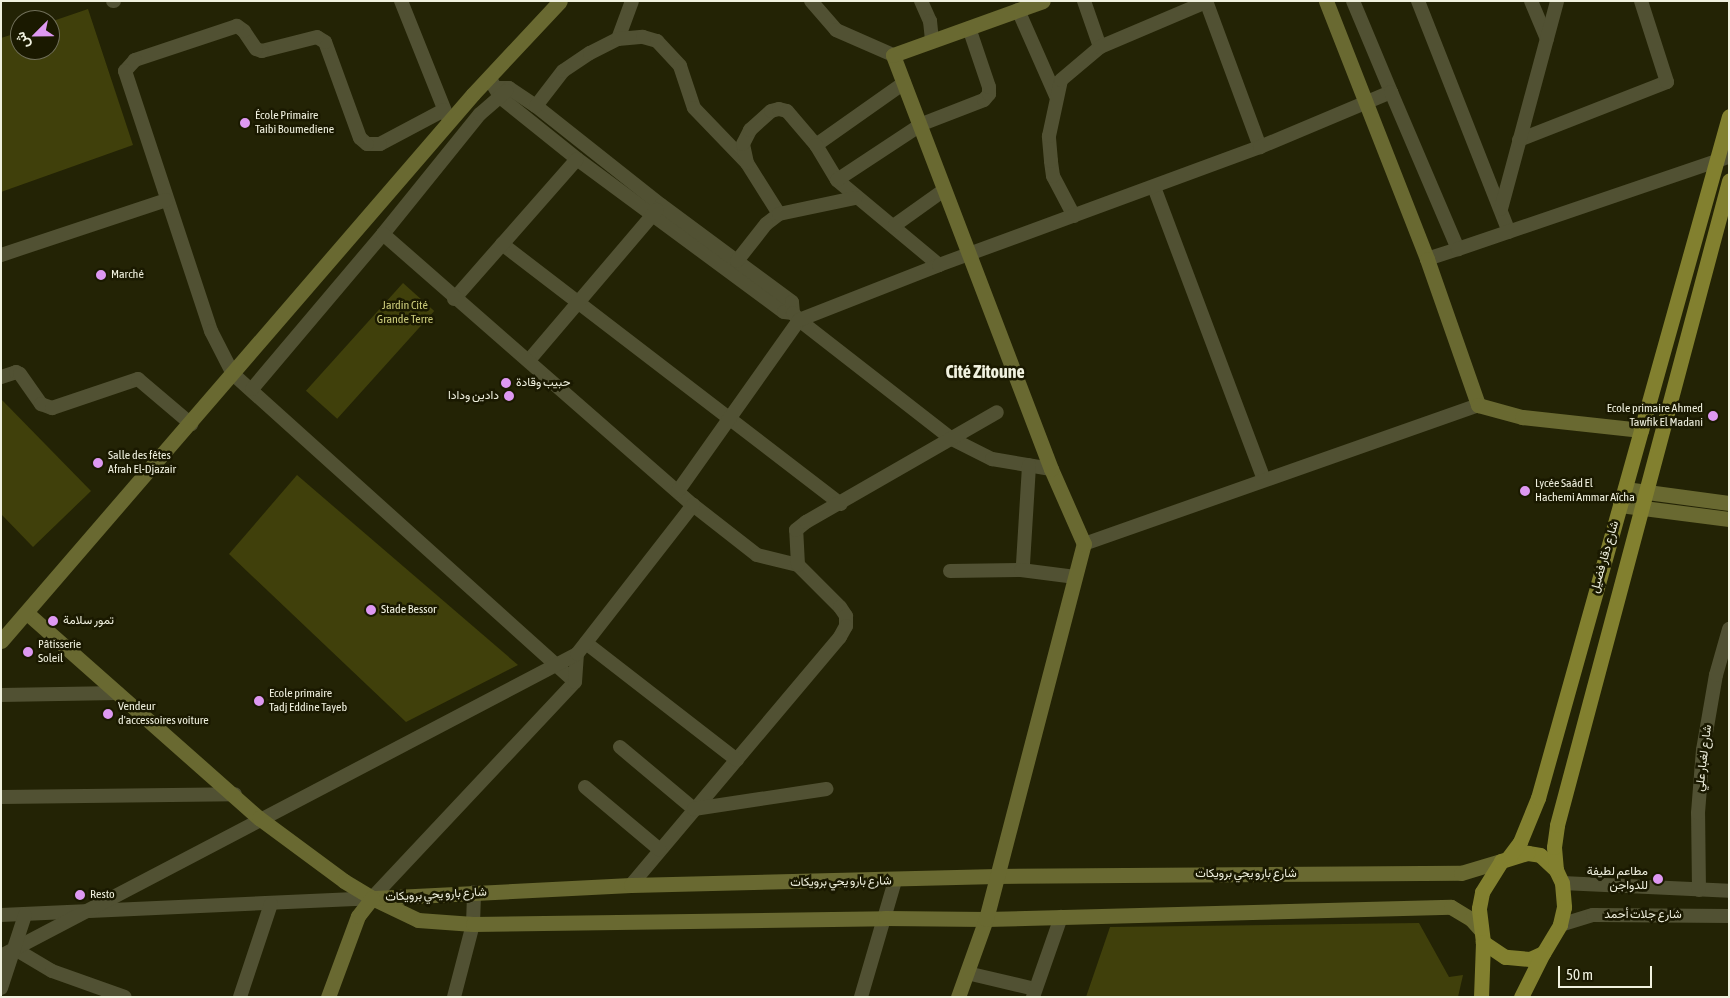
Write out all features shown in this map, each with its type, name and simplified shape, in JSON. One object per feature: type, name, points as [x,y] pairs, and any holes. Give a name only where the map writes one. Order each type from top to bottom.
[{"type":"main road","points":[[1,641],[191,424],[447,116],[498,88],[560,1]]},
{"type":"main road","points":[[958,997],[986,919],[1084,544],[1051,469],[944,190],[922,124],[893,55],[1043,1]]},
{"type":"main road","points":[[1326,1],[1427,259],[1478,405],[1522,417],[1641,430]]},
{"type":"main road","name":"شارع دقار فضيل","points":[[1504,859],[1528,824],[1641,430],[1723,159],[1729,116]]},
{"type":"main road","name":"شارع دقار فضيل","points":[[1559,876],[1554,847],[1557,825],[1729,181]]},
{"type":"main road","points":[[1625,489],[1729,503]]},
{"type":"main road","points":[[1620,505],[1729,520]]},
{"type":"main road","points":[[27,613],[235,794],[259,818],[372,898],[358,916],[328,997]]},
{"type":"main road","points":[[1481,997],[1482,936],[1479,908],[1482,892],[1504,859],[1528,853],[1540,856],[1559,876],[1564,907],[1560,925],[1520,997]]},
{"type":"main road","name":"شارع بارو يحي برويكات","points":[[372,898],[631,885],[895,881],[997,876],[1462,873],[1504,859]]},
{"type":"main road","name":"شارع بارو يحي برويكات","points":[[372,898],[418,920],[473,924],[885,918],[986,919],[1451,907],[1471,919],[1482,936]]},
{"type":"main road","points":[[1482,936],[1504,957],[1530,958],[1543,953]]},
{"type":"street","points":[[401,1],[447,116],[380,144],[367,144],[360,138],[325,42],[317,37],[262,51],[256,49],[241,28],[230,28],[136,60],[125,71],[166,200],[212,331],[233,374],[557,662],[575,682]]},
{"type":"street","points":[[618,39],[632,1]]},
{"type":"street","points":[[811,1],[836,30],[893,55]]},
{"type":"street","points":[[921,1],[930,21],[932,41]]},
{"type":"street","points":[[1084,1],[1100,47]]},
{"type":"street","points":[[1353,1],[1458,249]]},
{"type":"street","points":[[1418,1],[1509,232]]},
{"type":"street","points":[[1532,1],[1547,40]]},
{"type":"street","points":[[1501,208],[1557,1]]},
{"type":"street","points":[[1519,140],[1667,82],[1641,1]]},
{"type":"street","points":[[1074,216],[1053,176],[1049,136],[1056,96],[1061,80],[1100,47],[1206,2],[1260,147]]},
{"type":"street","points":[[1018,10],[1056,96]]},
{"type":"street","points":[[837,180],[922,124],[984,100],[989,94],[986,74],[969,28]]},
{"type":"street","points":[[536,106],[563,72],[618,39],[643,37],[657,42],[675,58],[686,78],[694,108],[747,163],[778,214]]},
{"type":"street","points":[[816,145],[904,83]]},
{"type":"street","points":[[498,88],[536,106],[657,211],[784,312],[796,317],[952,439],[992,459],[1051,469]]},
{"type":"street","points":[[498,88],[577,159],[737,261],[792,302],[796,317]]},
{"type":"street","points":[[252,389],[383,234],[480,114],[498,88]]},
{"type":"street","points":[[678,491],[731,417],[796,317],[1260,147],[1391,92]]},
{"type":"street","points":[[747,163],[743,144],[750,130],[761,118],[779,109],[787,111],[816,145],[837,180],[855,198],[894,225],[939,265]]},
{"type":"street","points":[[454,299],[577,159]]},
{"type":"street","points":[[1427,259],[1723,159]]},
{"type":"street","points":[[1154,187],[1264,479]]},
{"type":"street","points":[[894,225],[944,190]]},
{"type":"street","points":[[737,261],[766,224],[778,214],[855,198]]},
{"type":"street","points":[[1,255],[166,200]]},
{"type":"street","points":[[530,359],[657,211]]},
{"type":"street","points":[[383,234],[454,299],[530,359],[693,505],[757,555],[798,565],[840,607],[846,616],[846,626],[737,760],[659,849],[631,885]]},
{"type":"street","points":[[502,244],[731,417],[841,504]]},
{"type":"street","points":[[1,377],[16,372],[20,374],[41,404],[52,408],[138,379],[191,424]]},
{"type":"street","points":[[1084,544],[1478,405]]},
{"type":"street","points":[[798,565],[796,530],[997,412]]},
{"type":"street","points":[[1023,564],[1029,465]]},
{"type":"street","points":[[1,956],[581,648],[693,505]]},
{"type":"street","points":[[950,571],[1021,570],[1076,577]]},
{"type":"street","name":"شارع لغبار علي","points":[[1699,890],[1698,813],[1703,750],[1716,675],[1729,629]]},
{"type":"street","points":[[1,916],[89,909],[271,904],[372,898],[575,682],[581,648]]},
{"type":"street","points":[[581,648],[737,760]]},
{"type":"street","points":[[1,695],[118,693]]},
{"type":"street","points":[[620,747],[694,809],[827,789]]},
{"type":"street","points":[[585,787],[659,849]]},
{"type":"street","points":[[1,797],[235,794]]},
{"type":"street","name":"شارع جلات أحمد","points":[[1559,876],[1699,890],[1729,891]]},
{"type":"street","points":[[861,997],[895,881]]},
{"type":"street","points":[[454,997],[473,924],[474,892]]},
{"type":"street","points":[[240,997],[271,904]]},
{"type":"street","points":[[1,988],[25,915]]},
{"type":"street","name":"شارع جلات أحمد","points":[[1560,925],[1593,915],[1729,916]]},
{"type":"street","points":[[967,973],[1034,993],[1061,917]]},
{"type":"street","points":[[15,948],[52,971],[125,997]]},
{"type":"green space","points":[[88,9],[133,145],[1,192],[1,38],[10,35],[10,60],[60,60],[60,19]]},
{"type":"green space","name":"Jardin Cité Grande Terre","points":[[403,283],[434,311],[337,419],[306,391]]},
{"type":"green space","points":[[1,399],[91,491],[33,547],[1,514]]},
{"type":"green space","name":"Stade Bessor","points":[[297,475],[518,665],[406,722],[229,554]]},
{"type":"green space","points":[[1419,923],[1449,977],[1463,975],[1458,997],[1086,997],[1110,927]]},
{"type":"place","name":"École Primaire Taibi Boumediene","points":[[245,123]]},
{"type":"place","name":"Marché","points":[[101,275]]},
{"type":"place","name":"حبيب وقادة","points":[[506,383]]},
{"type":"place","name":"دادين ودادا","points":[[509,396]]},
{"type":"place","name":"Ecole primaire Ahmed Tawfik El Madani","points":[[1713,416]]},
{"type":"place","name":"Salle des fêtes Afrah El-Djazair","points":[[98,463]]},
{"type":"place","name":"Lycée Saâd El Hachemi Ammar Aïcha","points":[[1525,491]]},
{"type":"place","name":"Stade Bessor","points":[[371,610]]},
{"type":"place","name":"تمور سلامة","points":[[53,621]]},
{"type":"place","name":"Pâtisserie Soleil","points":[[28,652]]},
{"type":"place","name":"Ecole primaire Tadj Eddine Tayeb","points":[[259,701]]},
{"type":"place","name":"Vendeur d'accessoires voiture","points":[[108,714]]},
{"type":"place","name":"مطاعم لطيفة للدواجن","points":[[1658,879]]},
{"type":"place","name":"Resto","points":[[80,895]]},
{"type":"district","name":"Cité Zitoune","points":[[985,372]]}]
